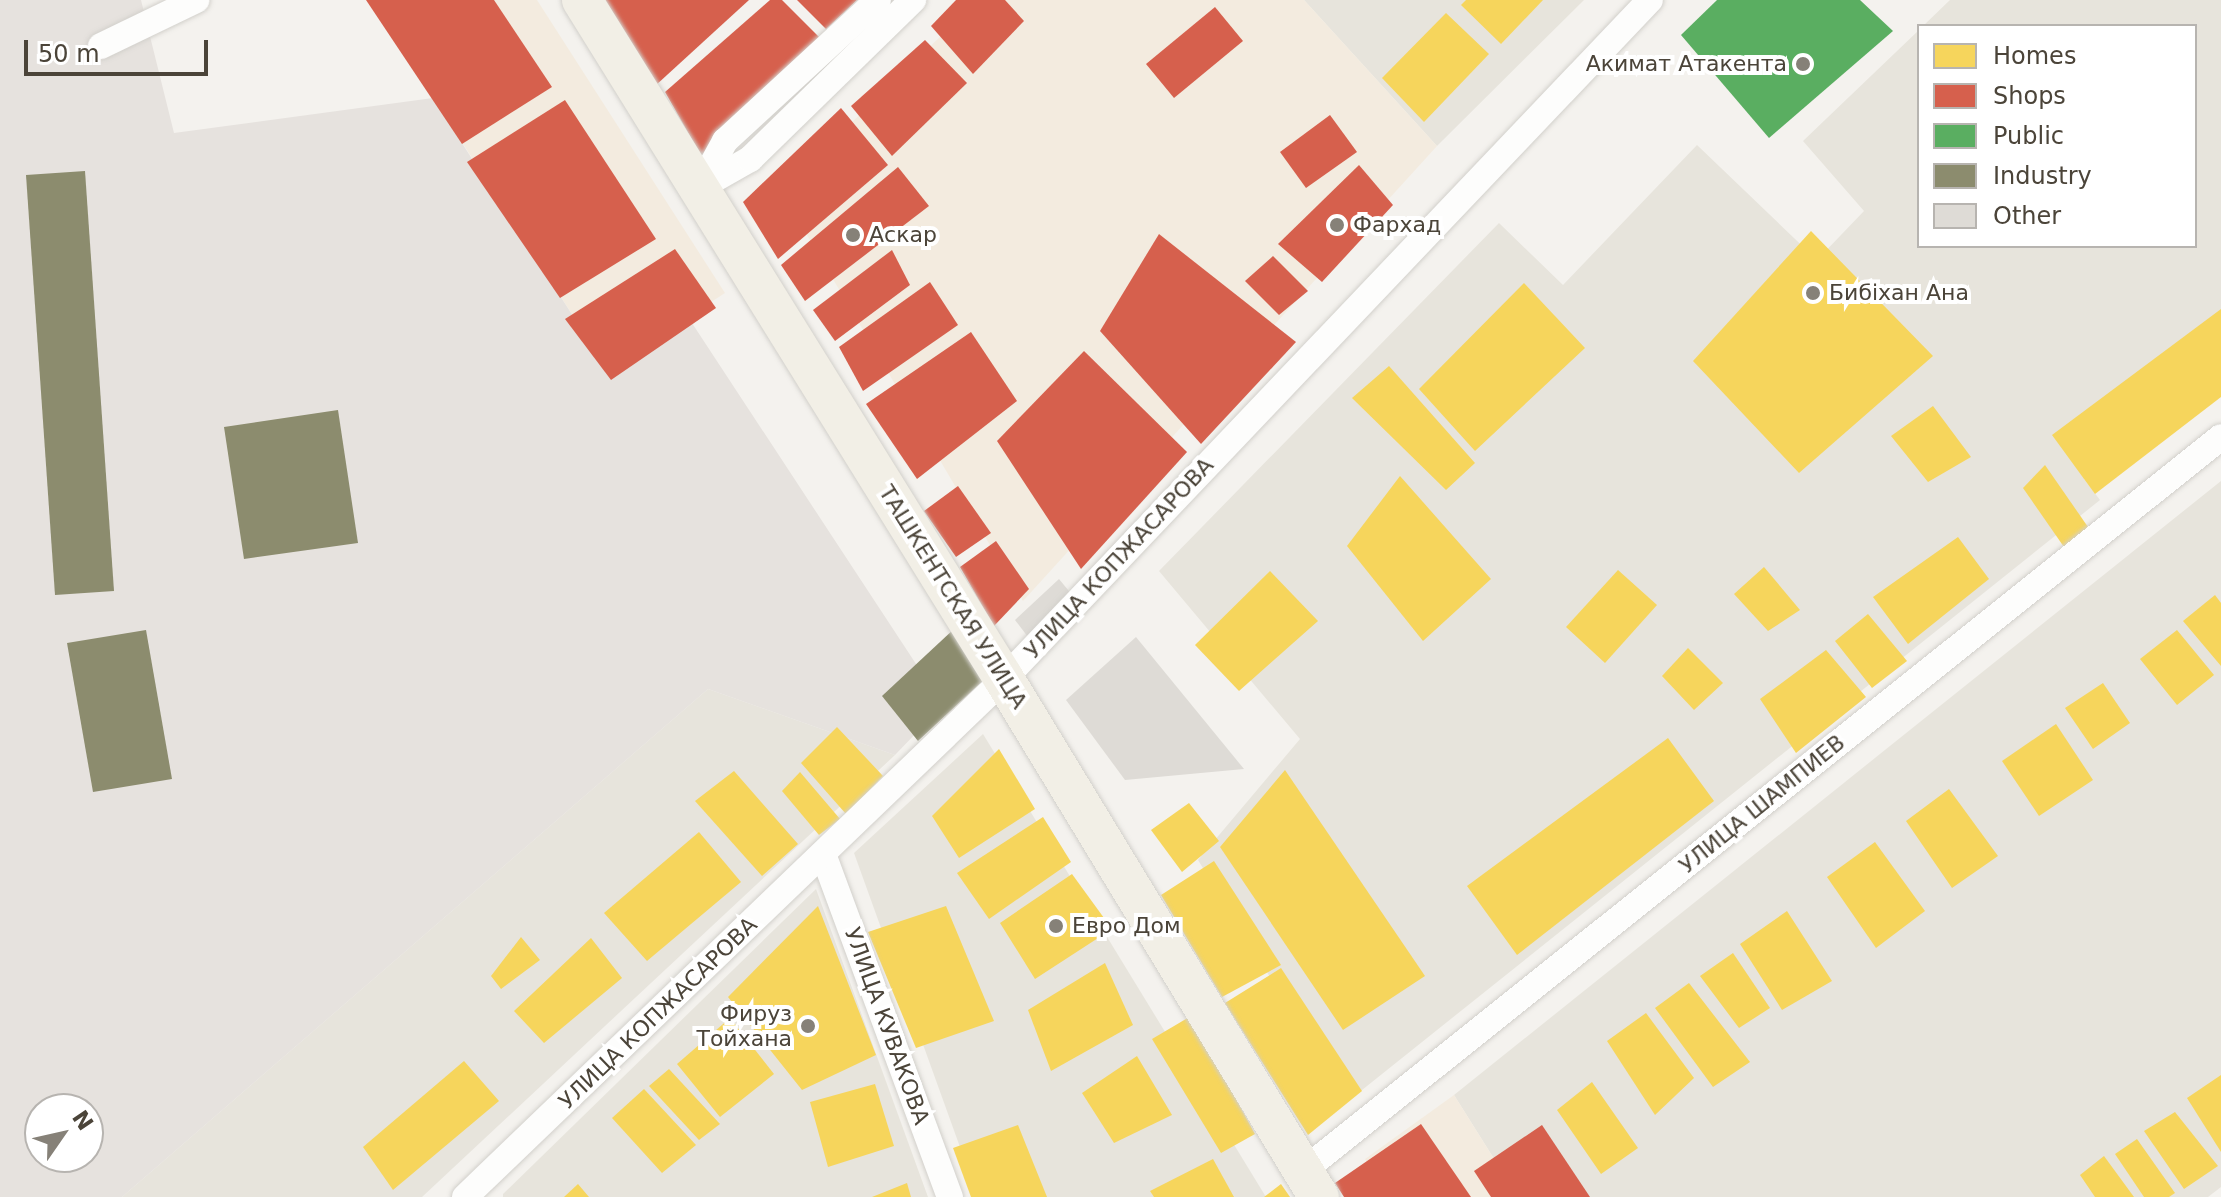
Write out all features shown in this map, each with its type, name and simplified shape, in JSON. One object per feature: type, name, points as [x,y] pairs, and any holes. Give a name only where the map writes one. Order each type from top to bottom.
[{"type":"main road","name":"ТАШКЕНТСКАЯ УЛИЦА","points":[[582,0],[1004,679],[1311,1184]]},
{"type":"street","points":[[101,46],[196,0]]},
{"type":"street","points":[[699,188],[725,141],[878,0]]},
{"type":"street","points":[[699,188],[750,159],[913,0]]},
{"type":"street","name":"УЛИЦА КОПЖАСАРОВА","points":[[471,1195],[1004,679],[1650,0]]},
{"type":"street","name":"УЛИЦА ШАМПИЕВ","points":[[1311,1184],[2221,437]]},
{"type":"street","name":"УЛИЦА КУВАКОВА","points":[[823,854],[950,1197]]},
{"type":"shaded area","points":[[0,0],[141,0],[174,133],[433,98],[607,369],[688,317],[943,705],[895,755],[708,689],[122,1197],[0,1197]]},
{"type":"shaded area","points":[[371,0],[537,0],[725,293],[607,369]]},
{"type":"shaded area","points":[[978,0],[1304,0],[1437,146],[1023,601],[781,191]]},
{"type":"shaded area","points":[[1304,0],[1584,0],[1437,146]]},
{"type":"shaded area","points":[[1950,0],[2221,0],[2221,372],[2084,479],[2100,500],[1347,1102],[1198,860],[1300,739],[1159,571],[1499,223],[1563,285],[1697,145],[1817,260],[1864,211],[1803,141],[1917,32],[1917,248],[2197,248],[2197,24],[1925,24]]},
{"type":"shaded area","points":[[2221,481],[2221,1187],[2208,1197],[1518,1197],[1454,1095]]},
{"type":"shaded area","points":[[708,689],[895,755],[422,1197],[122,1197]]},
{"type":"shaded area","points":[[983,734],[1266,1197],[978,1197],[854,853]]},
{"type":"shaded area","points":[[816,889],[928,1197],[503,1197],[503,1194]]},
{"type":"shaded area","points":[[1454,1095],[1518,1197],[1388,1197],[1365,1159]]},
{"type":"building: Homes","points":[[1466,0],[1543,0],[1501,44],[1461,5]]},
{"type":"building: Homes","points":[[1446,13],[1489,54],[1424,122],[1382,78]]},
{"type":"building: Homes","name":"Бибіхан Ана","points":[[1811,231],[1933,356],[1799,473],[1693,361]]},
{"type":"building: Homes","points":[[1524,283],[1585,348],[1475,451],[1419,389]]},
{"type":"building: Homes","points":[[2221,309],[2221,397],[2095,494],[2052,435]]},
{"type":"building: Homes","points":[[1389,366],[1475,463],[1446,490],[1352,398]]},
{"type":"building: Homes","points":[[1933,406],[1971,457],[1928,482],[1891,436]]},
{"type":"building: Homes","points":[[2045,465],[2088,527],[2064,547],[2023,488]]},
{"type":"building: Homes","points":[[1400,476],[1491,579],[1423,641],[1347,546]]},
{"type":"building: Homes","points":[[1958,537],[1989,579],[1908,644],[1873,597]]},
{"type":"building: Homes","points":[[1764,567],[1800,610],[1768,631],[1734,594]]},
{"type":"building: Homes","points":[[1618,570],[1657,605],[1605,663],[1566,627]]},
{"type":"building: Homes","points":[[1270,571],[1318,621],[1239,691],[1195,645]]},
{"type":"building: Homes","points":[[2215,595],[2221,603],[2221,666],[2183,621]]},
{"type":"building: Homes","points":[[1868,614],[1907,661],[1872,688],[1835,641]]},
{"type":"building: Homes","points":[[2177,630],[2214,675],[2177,705],[2140,659]]},
{"type":"building: Homes","points":[[1688,648],[1723,683],[1694,710],[1662,676]]},
{"type":"building: Homes","points":[[1826,650],[1866,697],[1796,753],[1760,699]]},
{"type":"building: Homes","points":[[2103,683],[2130,723],[2093,749],[2065,708]]},
{"type":"building: Homes","points":[[2056,724],[2093,780],[2039,816],[2002,761]]},
{"type":"building: Homes","points":[[837,727],[883,776],[846,814],[801,763]]},
{"type":"building: Homes","points":[[1668,738],[1714,801],[1517,955],[1467,886]]},
{"type":"building: Homes","points":[[999,749],[1035,809],[959,858],[932,816]]},
{"type":"building: Homes","points":[[1285,770],[1425,976],[1343,1030],[1220,847]]},
{"type":"building: Homes","points":[[734,771],[798,844],[762,876],[695,801]]},
{"type":"building: Homes","points":[[800,772],[840,819],[819,835],[782,791]]},
{"type":"building: Homes","points":[[1949,789],[1998,856],[1952,888],[1906,821]]},
{"type":"building: Homes","points":[[1189,803],[1219,841],[1182,872],[1151,830]]},
{"type":"building: Homes","points":[[1043,817],[1071,862],[989,919],[957,873]]},
{"type":"building: Homes","points":[[699,832],[741,882],[647,961],[604,913]]},
{"type":"building: Homes","points":[[1875,842],[1925,911],[1876,948],[1827,877]]},
{"type":"building: Homes","points":[[1214,861],[1281,965],[1222,997],[1161,895]]},
{"type":"building: Homes","name":"Евро Дом","points":[[1072,874],[1112,929],[1035,979],[1000,923]]},
{"type":"building: Homes","name":"Фируз Тойхана","points":[[818,906],[876,1055],[802,1090],[728,997]]},
{"type":"building: Homes","points":[[946,906],[994,1021],[916,1048],[868,932]]},
{"type":"building: Homes","points":[[1787,911],[1832,981],[1782,1010],[1740,944]]},
{"type":"building: Homes","points":[[521,937],[540,960],[501,989],[491,976]]},
{"type":"building: Homes","points":[[591,938],[622,978],[544,1043],[514,1011]]},
{"type":"building: Homes","points":[[1733,953],[1770,1008],[1739,1028],[1700,976]]},
{"type":"building: Homes","points":[[1105,963],[1133,1025],[1051,1071],[1028,1010]]},
{"type":"building: Homes","points":[[1281,968],[1362,1091],[1308,1135],[1225,1003]]},
{"type":"building: Homes","points":[[1689,983],[1750,1062],[1713,1087],[1655,1008]]},
{"type":"building: Homes","points":[[1646,1013],[1694,1078],[1655,1115],[1607,1041]]},
{"type":"building: Homes","points":[[1191,1016],[1255,1134],[1221,1153],[1152,1039]]},
{"type":"building: Homes","points":[[730,1018],[774,1074],[720,1117],[677,1064]]},
{"type":"building: Homes","points":[[1137,1056],[1172,1115],[1114,1143],[1082,1093]]},
{"type":"building: Homes","points":[[464,1061],[499,1101],[393,1190],[363,1147]]},
{"type":"building: Homes","points":[[669,1069],[720,1124],[699,1140],[649,1086]]},
{"type":"building: Homes","points":[[2221,1075],[2221,1152],[2187,1098]]},
{"type":"building: Homes","points":[[1592,1082],[1638,1148],[1601,1174],[1557,1110]]},
{"type":"building: Homes","points":[[875,1084],[894,1146],[828,1167],[810,1102]]},
{"type":"building: Homes","points":[[644,1089],[696,1145],[662,1173],[612,1118]]},
{"type":"building: Homes","points":[[2175,1112],[2218,1166],[2184,1189],[2144,1131]]},
{"type":"building: Homes","points":[[1018,1125],[1047,1197],[971,1197],[953,1148]]},
{"type":"building: Homes","points":[[2137,1139],[2175,1193],[2169,1197],[2144,1197],[2115,1154]]},
{"type":"building: Homes","points":[[2104,1156],[2134,1197],[2095,1197],[2080,1175]]},
{"type":"building: Homes","points":[[1213,1159],[1234,1197],[1154,1197],[1150,1191]]},
{"type":"building: Homes","points":[[907,1183],[911,1197],[872,1197]]},
{"type":"building: Homes","points":[[578,1184],[589,1197],[564,1197]]},
{"type":"building: Homes","points":[[1281,1184],[1290,1197],[1264,1197]]},
{"type":"building: Shops","points":[[366,0],[494,0],[552,87],[462,144]]},
{"type":"building: Shops","points":[[599,0],[749,0],[655,86]]},
{"type":"building: Shops","points":[[770,0],[782,0],[820,38],[702,157],[665,92]]},
{"type":"building: Shops","points":[[797,0],[857,0],[826,29]]},
{"type":"building: Shops","points":[[956,0],[1005,0],[1024,21],[973,74],[931,26]]},
{"type":"building: Shops","points":[[1215,7],[1243,41],[1174,98],[1146,64]]},
{"type":"building: Shops","points":[[925,40],[967,83],[892,156],[851,106]]},
{"type":"building: Shops","points":[[565,100],[656,239],[560,298],[467,162]]},
{"type":"building: Shops","points":[[841,108],[888,165],[778,259],[743,202]]},
{"type":"building: Shops","points":[[1330,115],[1357,152],[1306,188],[1280,152]]},
{"type":"building: Shops","name":"Фархад","points":[[1359,165],[1393,205],[1322,282],[1278,244]]},
{"type":"building: Shops","name":"Аскар","points":[[898,167],[929,206],[805,301],[781,265]]},
{"type":"building: Shops","points":[[1159,234],[1296,342],[1201,444],[1100,331]]},
{"type":"building: Shops","points":[[675,249],[716,308],[611,380],[565,319]]},
{"type":"building: Shops","points":[[892,250],[910,285],[835,341],[813,310]]},
{"type":"building: Shops","points":[[1273,256],[1308,291],[1279,315],[1245,281]]},
{"type":"building: Shops","points":[[930,282],[958,325],[863,391],[839,347]]},
{"type":"building: Shops","points":[[971,332],[1017,401],[917,479],[866,404]]},
{"type":"building: Shops","points":[[1084,351],[1187,452],[1081,569],[997,441]]},
{"type":"building: Shops","points":[[958,486],[991,533],[956,557],[924,511]]},
{"type":"building: Shops","points":[[996,541],[1029,589],[994,626],[960,567]]},
{"type":"building: Shops","points":[[1421,1124],[1471,1197],[1344,1197],[1335,1183]]},
{"type":"building: Shops","points":[[1542,1125],[1590,1197],[1491,1197],[1474,1171]]},
{"type":"building: Public","points":[[1717,0],[1860,0],[1893,31],[1769,138],[1681,35]]},
{"type":"building: Industry","points":[[85,171],[114,591],[55,595],[26,175]]},
{"type":"building: Industry","points":[[338,410],[358,543],[244,559],[224,427]]},
{"type":"building: Industry","points":[[955,628],[989,675],[918,741],[882,696]]},
{"type":"building: Industry","points":[[146,630],[172,779],[93,792],[67,643]]},
{"type":"building: Other","points":[[1059,579],[1073,596],[1028,637],[1015,620]]},
{"type":"building: Other","points":[[1136,637],[1244,769],[1125,780],[1066,700]]},
{"type":"place","name":"Акимат Атакента","points":[[1803,64]]},
{"type":"place","name":"Фархад","points":[[1337,225]]},
{"type":"place","name":"Аскар","points":[[853,235]]},
{"type":"place","name":"Бибіхан Ана","points":[[1813,293]]},
{"type":"place","name":"Евро Дом","points":[[1056,926]]},
{"type":"place","name":"Фируз Тойхана","points":[[808,1026]]}]
